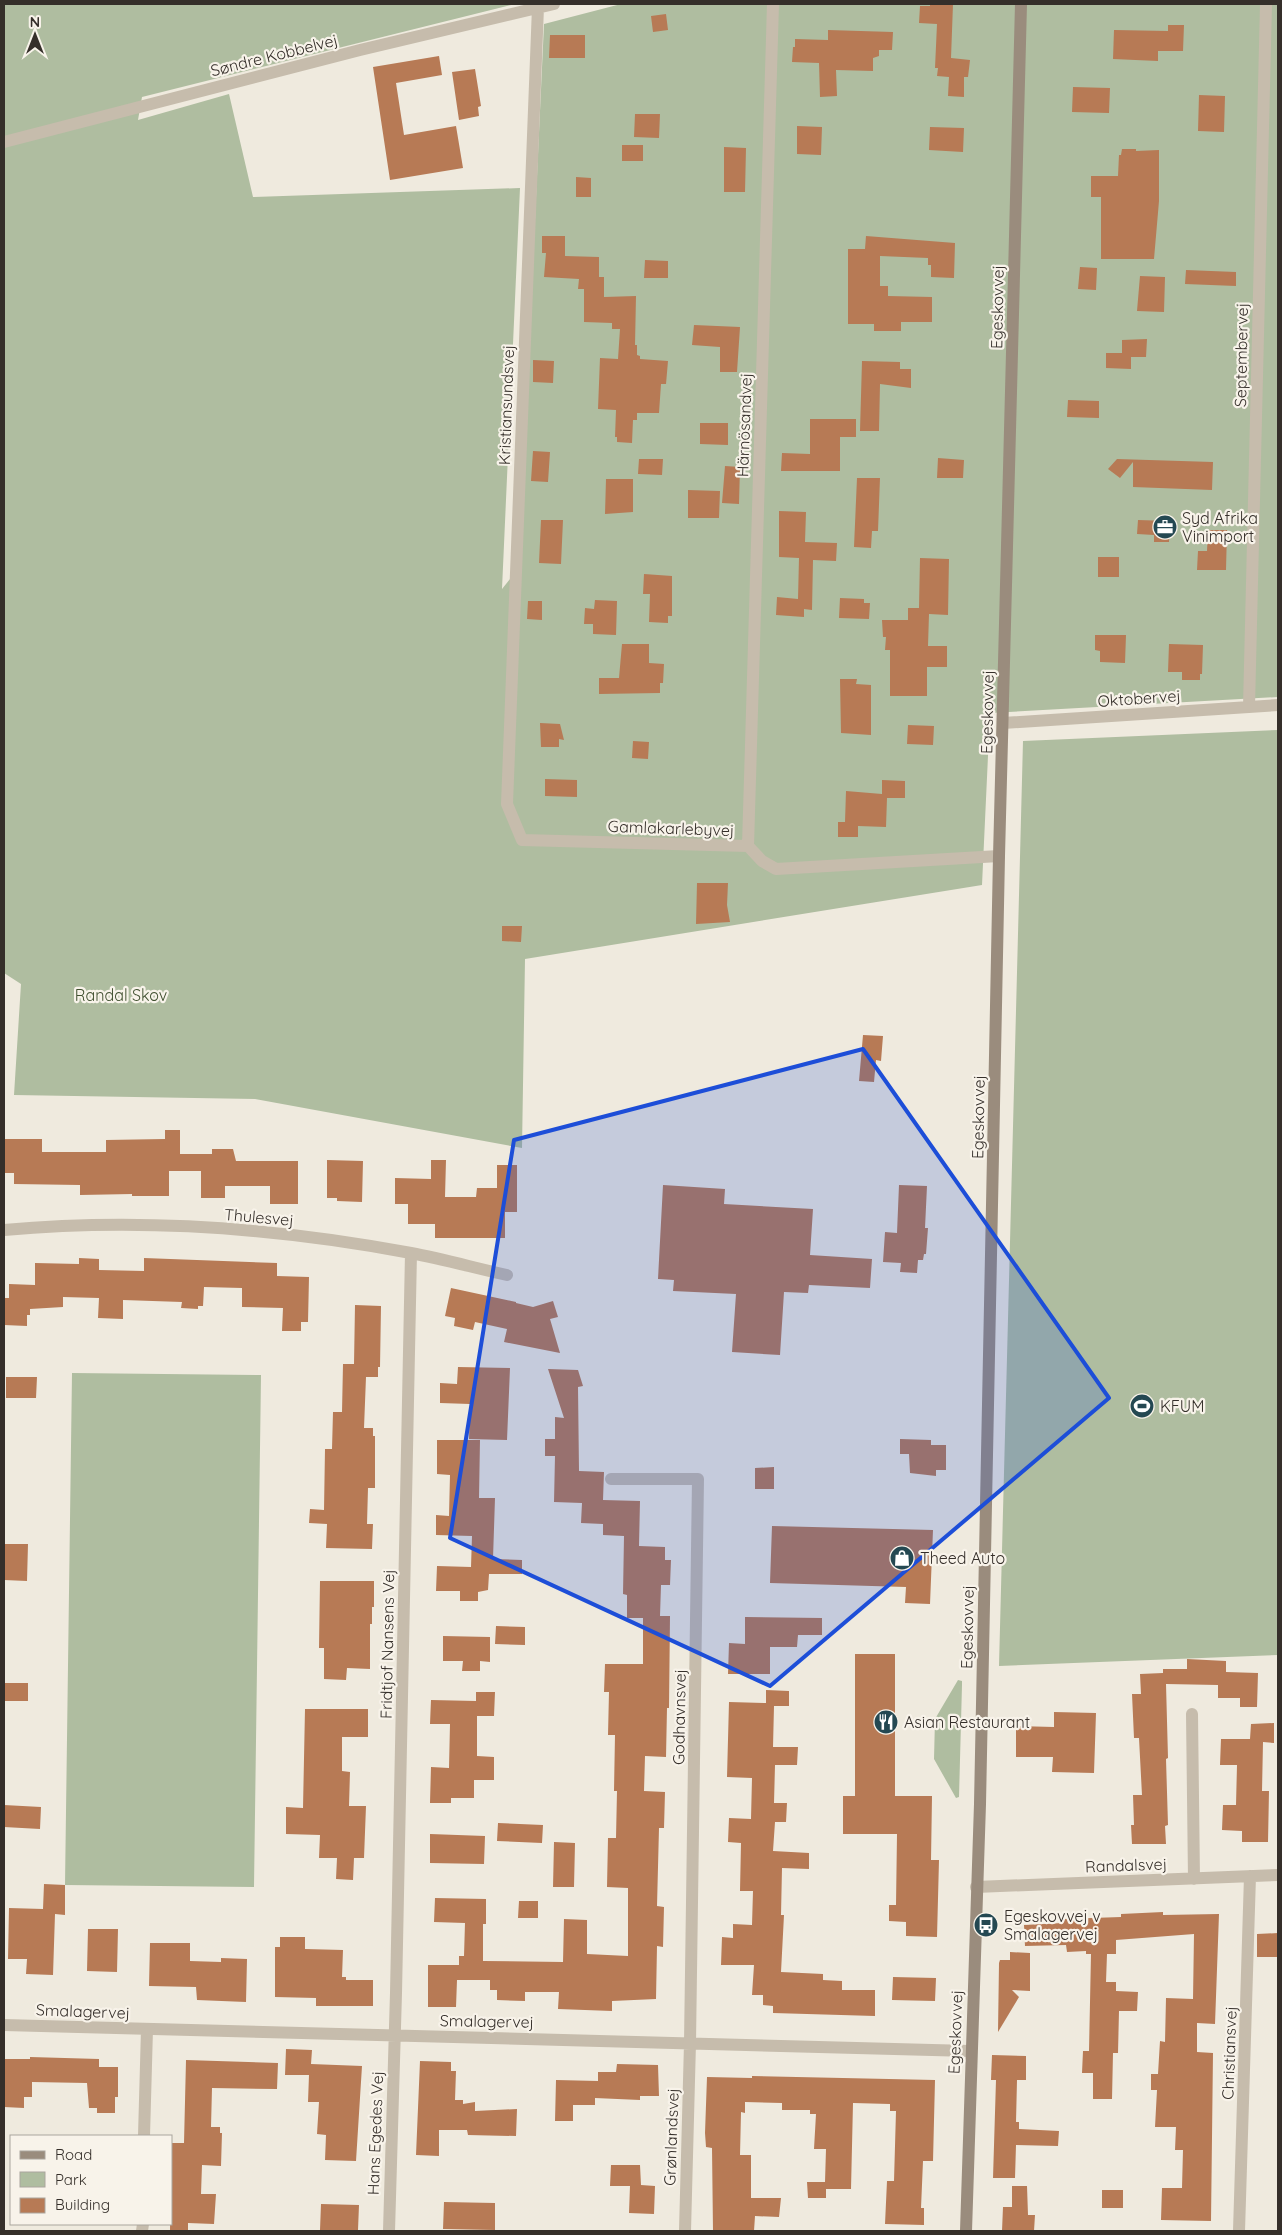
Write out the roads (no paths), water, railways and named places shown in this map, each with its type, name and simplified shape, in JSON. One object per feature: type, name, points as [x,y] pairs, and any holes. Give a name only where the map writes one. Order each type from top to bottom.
[{"type":"street","name":"Søndre Kobbelvej","points":[[4,142],[360,50],[554,4]]},
{"type":"street","name":"Härnösandvej","points":[[748,846],[773,4]]},
{"type":"street","name":"Egeskovvej","points":[[966,2231],[982,1688],[999,856],[1020,4]]},
{"type":"street","name":"Septembervej","points":[[1249,707],[1266,4]]},
{"type":"street","name":"Kristiansundsvej","points":[[507,804],[538,7]]},
{"type":"street","name":"Oktobervej","points":[[1003,723],[1278,705]]},
{"type":"street","name":"Gamlakarlebyvej","points":[[507,804],[522,840],[748,846],[762,861],[776,869],[999,856]]},
{"type":"street","name":"Thulesvej","points":[[4,1230],[134,1226],[264,1231],[411,1253],[507,1276]]},
{"type":"street","name":"Fridtjof Nansens Vej","points":[[394,2035],[411,1253]]},
{"type":"street","name":"Godhavnsvej","points":[[611,1479],[698,1479],[690,2043]]},
{"type":"street","points":[[1192,1714],[1194,1879]]},
{"type":"street","name":"Randalsvej","points":[[976,1886],[1278,1875]]},
{"type":"street","name":"Christiansvej","points":[[1240,2231],[1250,1876]]},
{"type":"street","name":"Smalagervej","points":[[4,2025],[970,2051]]},
{"type":"street","points":[[144,2135],[146,2029]]},
{"type":"street","name":"Hans Egedes Vej","points":[[389,2231],[394,2035]]},
{"type":"street","name":"Grønlandsvej","points":[[685,2231],[690,2043]]},
{"type":"place","name":"Syd Afrika Vinimport","points":[[1165,527]]},
{"type":"place","name":"KFUM","points":[[1142,1406]]},
{"type":"place","name":"Theed Auto","points":[[902,1558]]},
{"type":"place","name":"Asian Restaurant","points":[[886,1722]]},
{"type":"place","name":"Egeskovvej v Smalagervej","points":[[986,1925]]},
{"type":"park label","name":"Randal Skov","points":[[121,995]]}]
